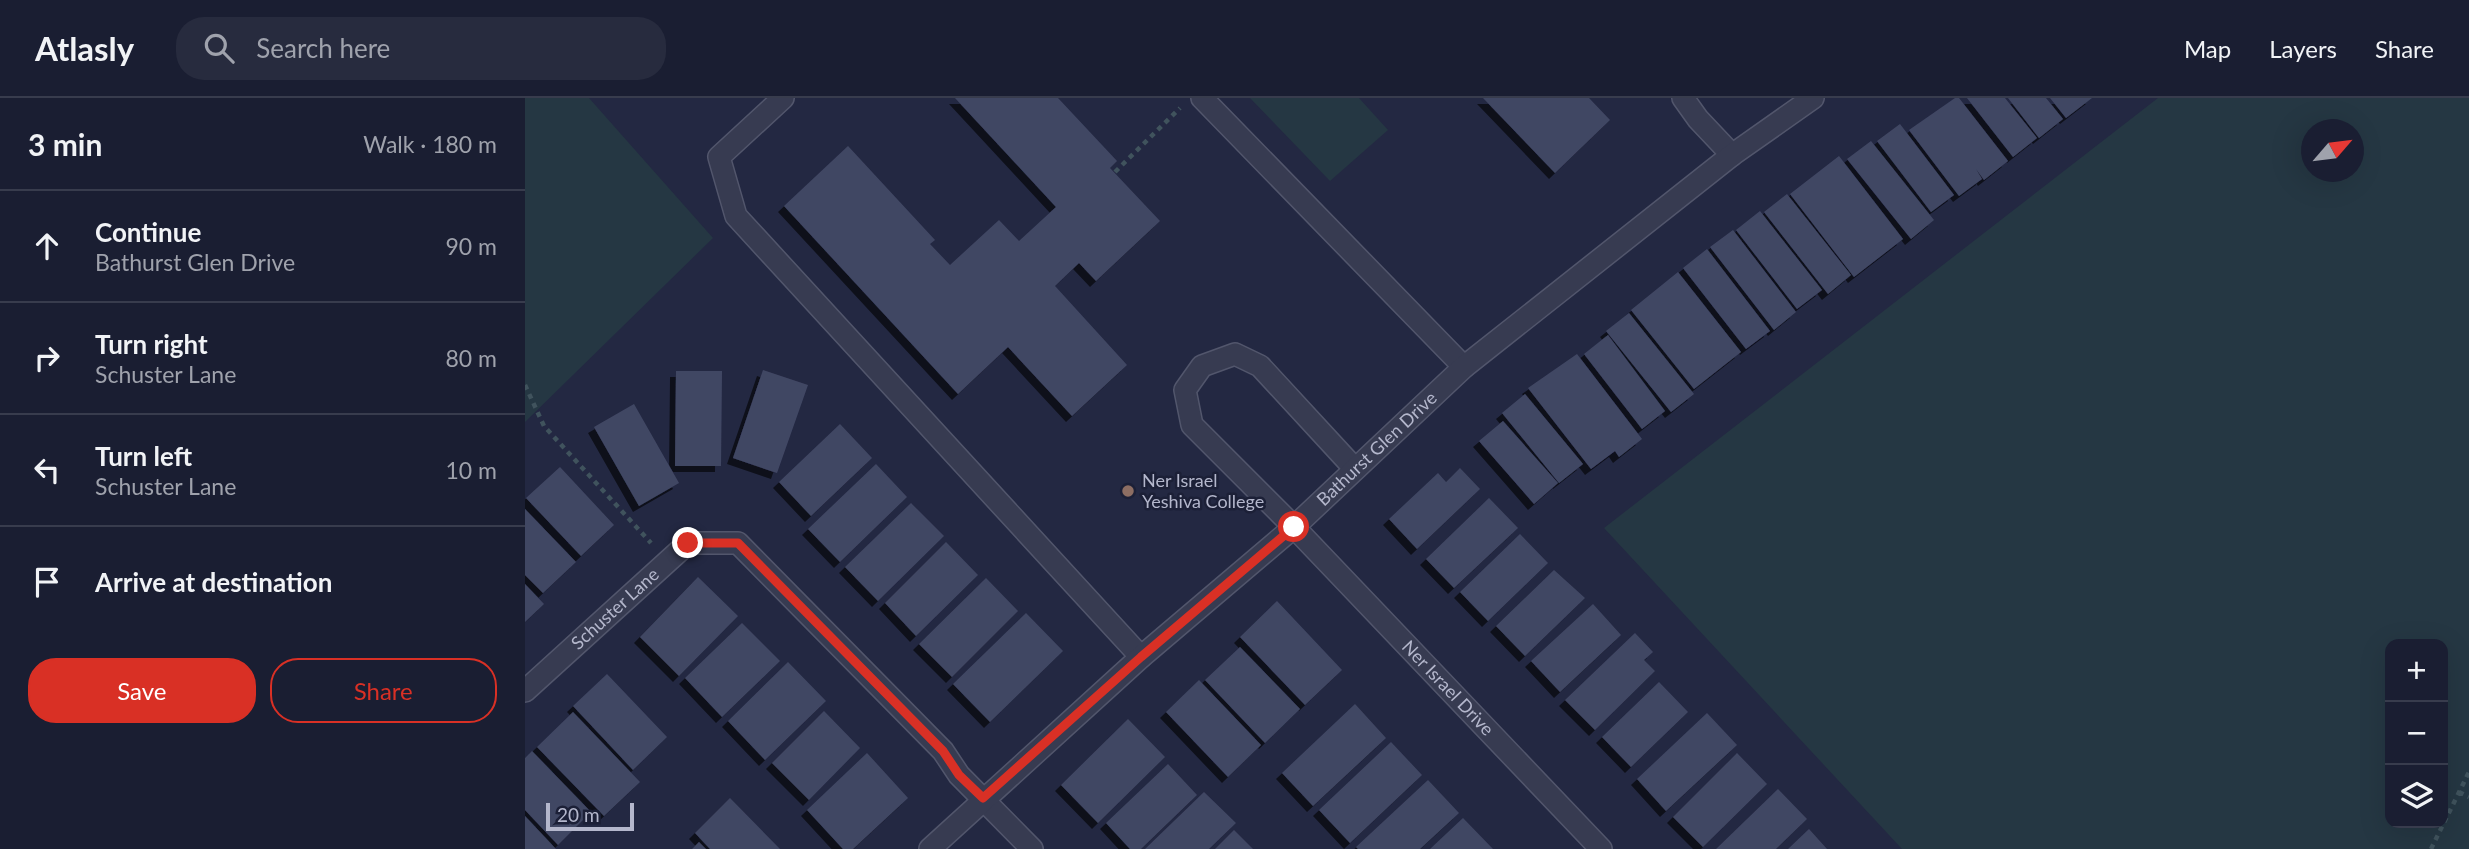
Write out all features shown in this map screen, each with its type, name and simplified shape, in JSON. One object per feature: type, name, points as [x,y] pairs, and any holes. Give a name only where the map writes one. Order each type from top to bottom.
[{"type":"street","points":[[783,98],[719,157],[736,216],[1141,657]]},
{"type":"street","points":[[1202,98],[1464,367]]},
{"type":"street","points":[[1683,98],[1698,119],[1732,155]]},
{"type":"street","name":"Bathurst Glen Drive","points":[[930,849],[1141,657],[1294,527],[1464,367],[1732,155],[1813,98]]},
{"type":"street","name":"Ner Israel Drive","points":[[1355,469],[1260,366],[1235,354],[1202,366],[1185,390],[1192,425],[1294,527],[1601,849]]},
{"type":"street","name":"Schuster Lane","points":[[525,691],[688,543],[738,543],[943,751],[959,775],[1032,849]]},
{"type":"path","points":[[1115,172],[1177,112]]},
{"type":"path","points":[[525,385],[544,426],[668,562]]},
{"type":"path","points":[[2431,849],[2469,772]]},
{"type":"path","points":[[2459,792],[2469,797]]},
{"type":"shaded area","points":[[525,98],[589,98],[713,238],[525,422]]},
{"type":"shaded area","points":[[1250,98],[1359,98],[1388,130],[1330,181]]},
{"type":"shaded area","points":[[2158,98],[2469,98],[2469,849],[1902,849],[1604,528]]},
{"type":"building","points":[[955,98],[1058,98],[1117,161],[1110,168],[1160,221],[1096,281],[1079,263],[1055,286],[1127,365],[1072,416],[1008,347],[958,394],[784,206],[848,146],[935,240],[930,244],[950,265],[999,220],[1019,241],[1056,207]]},
{"type":"building","points":[[1483,98],[1589,98],[1610,120],[1555,173]]},
{"type":"building","points":[[1955,98],[1959,98],[2008,161],[1984,180],[1976,169],[1982,179],[1959,196],[1909,130]]},
{"type":"building","points":[[1967,98],[2005,98],[2037,138],[2013,157]]},
{"type":"building","points":[[2008,98],[2046,98],[2063,119],[2039,138]]},
{"type":"building","points":[[2050,98],[2092,98],[2066,118]]},
{"type":"building","points":[[1900,124],[1954,195],[1931,212],[1877,141]]},
{"type":"building","points":[[1871,141],[1934,220],[1911,239],[1847,159]]},
{"type":"building","points":[[1839,156],[1903,239],[1854,277],[1790,194]]},
{"type":"building","points":[[1787,194],[1851,275],[1828,294],[1764,212]]},
{"type":"building","points":[[1760,211],[1822,290],[1797,309],[1736,230]]},
{"type":"building","points":[[1733,230],[1796,312],[1774,330],[1710,247]]},
{"type":"building","points":[[1707,249],[1770,331],[1746,349],[1683,268]]},
{"type":"building","points":[[1678,272],[1741,352],[1694,389],[1631,310]]},
{"type":"building","points":[[1629,313],[1694,394],[1671,412],[1606,331]]},
{"type":"building","points":[[1608,335],[1665,411],[1642,429],[1584,354]]},
{"type":"building","points":[[1577,354],[1642,439],[1619,457],[1615,451],[1591,469],[1528,388]]},
{"type":"building","points":[[763,370],[808,385],[777,473],[733,458]]},
{"type":"building","points":[[676,371],[722,371],[721,466],[675,466]]},
{"type":"building","points":[[1525,394],[1583,464],[1559,483],[1502,413]]},
{"type":"building","points":[[634,404],[679,483],[639,506],[594,427]]},
{"type":"building","points":[[1503,421],[1558,483],[1534,504],[1479,441]]},
{"type":"building","points":[[840,424],[872,458],[811,516],[779,482]]},
{"type":"building","points":[[876,464],[907,497],[840,562],[808,529]]},
{"type":"building","points":[[560,467],[614,525],[581,556],[526,498]]},
{"type":"building","points":[[1460,468],[1480,489],[1417,549],[1389,519],[1438,473],[1446,482]]},
{"type":"building","points":[[1489,498],[1518,528],[1454,588],[1426,559]]},
{"type":"building","points":[[911,503],[944,536],[878,601],[845,567]]},
{"type":"building","points":[[525,509],[576,562],[543,593],[525,575]]},
{"type":"building","points":[[1520,534],[1548,563],[1488,621],[1460,592]]},
{"type":"building","points":[[946,542],[978,575],[916,636],[885,603]]},
{"type":"building","points":[[1554,570],[1585,598],[1525,656],[1496,626]]},
{"type":"building","points":[[698,577],[738,616],[679,676],[640,637]]},
{"type":"building","points":[[986,578],[1018,611],[952,677],[919,644]]},
{"type":"building","points":[[525,584],[544,604],[525,622]]},
{"type":"building","points":[[1277,601],[1342,670],[1305,705],[1240,637]]},
{"type":"building","points":[[1593,604],[1621,635],[1560,692],[1531,661]]},
{"type":"building","points":[[1026,613],[1063,651],[990,722],[953,684]]},
{"type":"building","points":[[742,623],[780,661],[722,717],[685,678]]},
{"type":"building","points":[[1635,633],[1653,652],[1644,660],[1655,671],[1595,730],[1565,700]]},
{"type":"building","points":[[1240,647],[1300,709],[1265,743],[1205,680]]},
{"type":"building","points":[[788,662],[826,701],[765,760],[728,721]]},
{"type":"building","points":[[607,674],[667,737],[633,770],[573,706]]},
{"type":"building","points":[[1199,680],[1261,745],[1228,777],[1166,712]]},
{"type":"building","points":[[1659,682],[1688,712],[1631,767],[1602,737]]},
{"type":"building","points":[[1355,704],[1386,738],[1313,806],[1282,773]]},
{"type":"building","points":[[824,711],[860,748],[809,800],[772,763]]},
{"type":"building","points":[[573,712],[640,782],[604,816],[537,747]]},
{"type":"building","points":[[1707,713],[1737,745],[1666,811],[1637,779]]},
{"type":"building","points":[[1128,719],[1165,757],[1098,823],[1061,785]]},
{"type":"building","points":[[1391,742],[1422,775],[1350,843],[1319,810]]},
{"type":"building","points":[[532,751],[591,812],[558,845],[525,810],[525,758]]},
{"type":"building","points":[[867,753],[908,798],[853,849],[843,849],[807,810]]},
{"type":"building","points":[[1737,753],[1767,784],[1703,847],[1673,817]]},
{"type":"building","points":[[1168,764],[1197,795],[1141,849],[1130,849],[1106,823]]},
{"type":"building","points":[[1428,780],[1459,813],[1420,849],[1356,847]]},
{"type":"building","points":[[1778,789],[1807,819],[1776,849],[1716,849]]},
{"type":"building","points":[[1204,792],[1236,823],[1209,849],[1145,849]]},
{"type":"building","points":[[730,798],[780,849],[710,849],[695,833]]},
{"type":"building","points":[[525,816],[556,849],[525,849]]},
{"type":"building","points":[[1463,818],[1493,849],[1430,849]]},
{"type":"building","points":[[1809,829],[1827,849],[1788,849]]},
{"type":"building","points":[[1234,830],[1253,849],[1215,849]]},
{"type":"building","points":[[699,842],[706,849],[692,849]]},
{"type":"place","name":"Ner Israel Yeshiva College","points":[[1128,491]]},
{"type":"route","points":[[688,543],[738,543],[943,751],[959,775],[983,798],[1141,657],[1294,527]]}]
